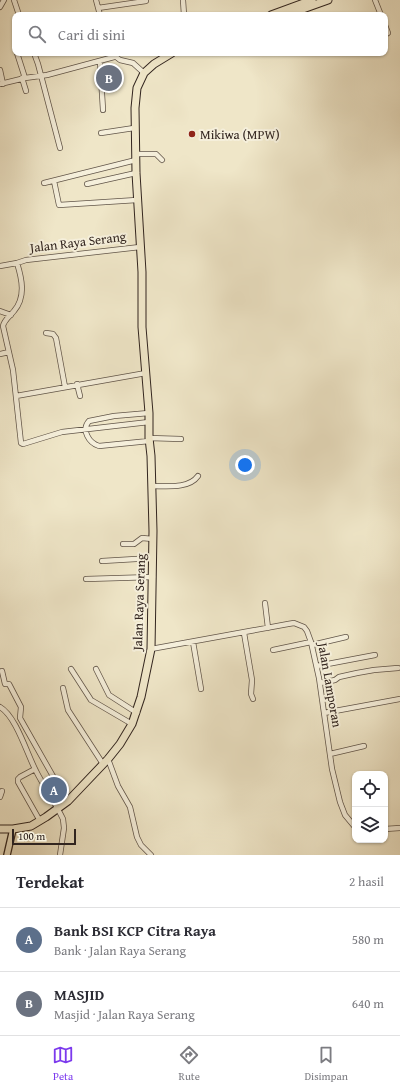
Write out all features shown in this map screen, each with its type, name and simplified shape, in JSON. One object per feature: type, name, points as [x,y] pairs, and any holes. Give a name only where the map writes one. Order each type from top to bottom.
[{"type":"highway","points":[[278,12],[312,0]]},
{"type":"highway","points":[[290,12],[299,4],[328,0]]},
{"type":"highway","points":[[144,72],[167,56]]},
{"type":"highway","name":"Jalan Raya Serang","points":[[0,829],[13,829],[31,826],[40,821],[67,801],[105,762],[124,738],[137,713],[151,649],[153,577],[152,486],[149,413],[142,327],[142,272],[134,128],[138,88],[144,72]]},
{"type":"main road","points":[[7,855],[13,829]]},
{"type":"street","points":[[0,7],[4,0]]},
{"type":"street","points":[[14,0],[18,12]]},
{"type":"street","points":[[96,0],[99,12]]},
{"type":"street","points":[[183,0],[184,12]]},
{"type":"street","points":[[375,0],[380,12]]},
{"type":"street","points":[[98,8],[146,1]]},
{"type":"street","points":[[18,56],[26,91]]},
{"type":"street","points":[[35,56],[60,148]]},
{"type":"street","points":[[0,70],[2,84],[24,78],[47,75],[100,61],[111,56]]},
{"type":"street","points":[[114,56],[120,60],[133,63],[144,72]]},
{"type":"street","points":[[100,61],[103,110]]},
{"type":"street","points":[[101,133],[134,128]]},
{"type":"street","points":[[44,183],[136,157],[156,154],[162,160]]},
{"type":"street","points":[[87,184],[136,173]]},
{"type":"street","points":[[54,181],[59,205],[137,200]]},
{"type":"street","name":"Jalan Raya Serang","points":[[140,247],[26,260],[17,263],[21,279],[21,296],[18,306],[2,324],[13,370],[19,440],[22,443],[62,432],[149,422]]},
{"type":"street","points":[[0,266],[17,263]]},
{"type":"street","points":[[0,312],[6,312],[11,315]]},
{"type":"street","points":[[46,333],[54,334],[56,338],[65,387]]},
{"type":"street","points":[[0,354],[9,352]]},
{"type":"street","points":[[16,396],[146,372]]},
{"type":"street","points":[[78,384],[80,396]]},
{"type":"street","points":[[149,413],[114,416],[89,421],[87,423],[86,430],[88,440],[94,445],[99,446],[149,439],[181,439]]},
{"type":"street","points":[[152,486],[180,485],[193,481],[198,476]]},
{"type":"street","points":[[123,544],[134,544],[142,538],[153,539]]},
{"type":"street","points":[[102,561],[153,558]]},
{"type":"street","points":[[86,579],[153,577]]},
{"type":"street","points":[[265,603],[268,628]]},
{"type":"street","name":"Jalan Lamporan","points":[[151,649],[288,624],[298,624],[304,627],[312,643],[317,666],[332,769],[340,802],[348,820],[352,824]]},
{"type":"street","points":[[244,632],[252,680],[251,694],[253,699]]},
{"type":"street","points":[[273,650],[346,637]]},
{"type":"street","points":[[193,642],[202,689]]},
{"type":"street","points":[[317,666],[375,655]]},
{"type":"street","points":[[320,683],[357,673],[398,668]]},
{"type":"street","points":[[71,669],[90,700],[132,724]]},
{"type":"street","points":[[96,669],[109,695],[137,713]]},
{"type":"street","points":[[2,671],[5,684],[9,684],[21,707],[20,718],[67,801]]},
{"type":"street","points":[[63,688],[68,710],[105,762],[130,807],[137,837],[141,845],[151,855]]},
{"type":"street","points":[[324,713],[400,699]]},
{"type":"street","points":[[0,707],[5,711],[16,727],[35,769],[63,819],[64,828],[60,855]]},
{"type":"street","points":[[330,754],[364,746]]},
{"type":"street","points":[[35,769],[20,776],[18,782],[40,821]]},
{"type":"street","points":[[0,797],[2,791]]},
{"type":"street","points":[[388,829],[400,828]]},
{"type":"place","name":"MASJID","points":[[109,78]]},
{"type":"place","name":"Mikiwa (MPW)","points":[[192,134]]},
{"type":"place","name":"Bank BSI KCP Citra Raya","points":[[54,790]]}]
